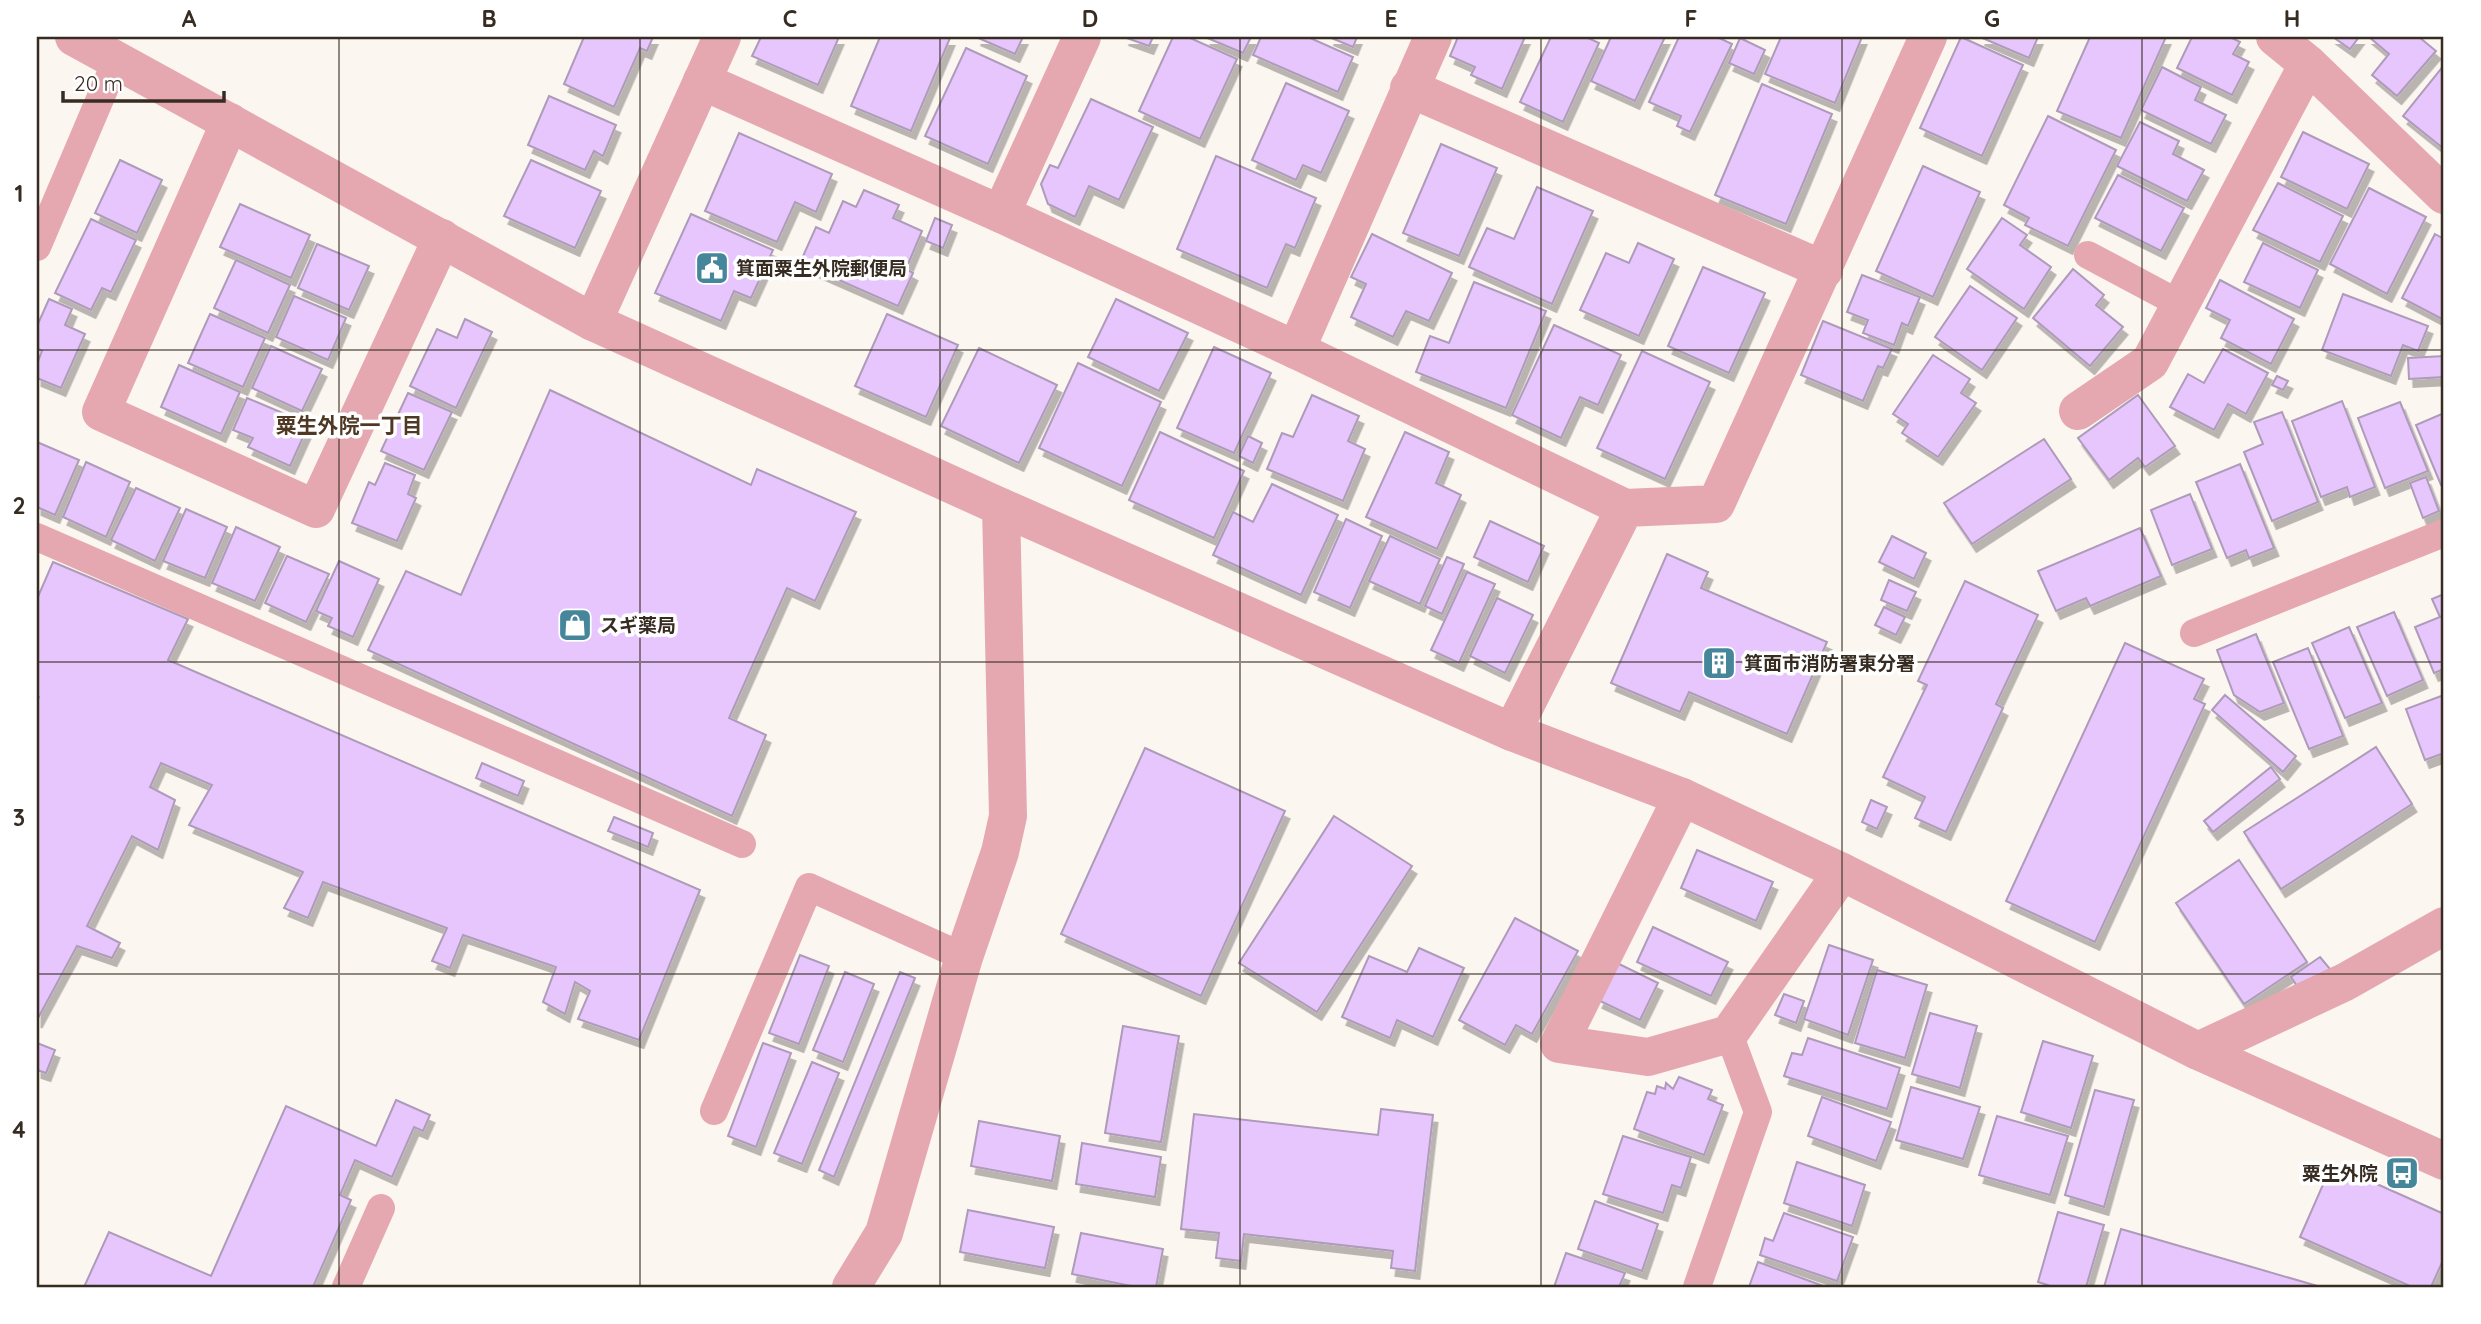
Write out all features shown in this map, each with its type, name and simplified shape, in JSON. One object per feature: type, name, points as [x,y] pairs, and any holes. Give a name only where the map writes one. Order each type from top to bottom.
[{"type":"street","points":[[74,37],[593,323],[1001,507],[1512,732],[1682,797],[1842,872],[2198,1051],[2444,1161]]},
{"type":"street","points":[[593,323],[722,37]]},
{"type":"street","points":[[1002,214],[1082,37]]},
{"type":"street","points":[[1296,350],[1433,37]]},
{"type":"street","points":[[702,81],[1002,214],[1296,350],[1625,508],[1716,504],[1928,37]]},
{"type":"street","points":[[2275,37],[2308,64],[2444,195]]},
{"type":"street","points":[[2078,411],[2150,362],[2308,64]]},
{"type":"street","points":[[1409,88],[1824,270]]},
{"type":"street","points":[[230,122],[101,412],[316,509],[442,238]]},
{"type":"street","points":[[851,1287],[884,1233],[964,957],[1000,852],[1008,816],[1001,507]]},
{"type":"street","points":[[1512,732],[1625,508]]},
{"type":"street","points":[[1682,797],[1559,1045],[1648,1056],[1729,1034],[1842,872]]},
{"type":"street","points":[[2198,1051],[2345,982],[2444,926]]},
{"type":"lane","points":[[37,247],[117,59]]},
{"type":"lane","points":[[2088,255],[2180,304]]},
{"type":"lane","points":[[2194,633],[2444,533]]},
{"type":"lane","points":[[37,537],[742,844]]},
{"type":"lane","points":[[715,1111],[809,887],[964,957]]},
{"type":"lane","points":[[1697,1287],[1758,1112],[1729,1034]]},
{"type":"lane","points":[[346,1287],[381,1208]]},
{"type":"building","points":[[584,37],[653,37],[647,51],[640,48],[614,107],[564,84]]},
{"type":"building","points":[[761,37],[839,37],[818,85],[752,56]]},
{"type":"building","points":[[880,37],[950,38],[911,131],[851,106]]},
{"type":"building","points":[[976,37],[1023,37],[1015,54]]},
{"type":"building","points":[[1124,37],[1153,37],[1149,46]]},
{"type":"building","points":[[1173,37],[1188,37],[1237,59],[1200,139],[1139,111]]},
{"type":"building","points":[[1205,37],[1251,37],[1243,53]]},
{"type":"building","points":[[1261,37],[1308,37],[1353,57],[1338,92],[1253,55]]},
{"type":"building","points":[[1329,37],[1357,37],[1353,47]]},
{"type":"building","points":[[1458,37],[1525,37],[1502,89],[1471,75],[1475,67],[1450,56]]},
{"type":"building","points":[[1551,37],[1586,37],[1599,43],[1563,122],[1520,102]]},
{"type":"building","points":[[1611,37],[1665,37],[1635,101],[1591,81]]},
{"type":"building","points":[[1679,37],[1717,37],[1732,44],[1690,132],[1677,126],[1681,116],[1649,102]]},
{"type":"building","points":[[1781,37],[1862,37],[1835,103],[1765,74]]},
{"type":"building","points":[[1961,37],[2023,65],[1982,156],[1920,128]]},
{"type":"building","points":[[1980,37],[2038,37],[2029,58]]},
{"type":"building","points":[[2090,37],[2166,37],[2121,138],[2057,111]]},
{"type":"building","points":[[2192,37],[2230,37],[2240,42],[2233,54],[2249,62],[2232,95],[2177,68]]},
{"type":"building","points":[[2333,37],[2359,37],[2350,49]]},
{"type":"building","points":[[2369,37],[2419,37],[2436,51],[2397,96],[2372,75],[2389,54]]},
{"type":"building","points":[[1740,38],[1765,50],[1754,74],[1729,63]]},
{"type":"building","points":[[966,48],[1027,76],[988,164],[925,136]]},
{"type":"building","points":[[2444,65],[2444,149],[2403,116]]},
{"type":"building","points":[[2162,67],[2201,87],[2195,100],[2226,115],[2211,144],[2141,110]]},
{"type":"building","points":[[1286,83],[1349,111],[1321,173],[1303,165],[1296,180],[1252,160]]},
{"type":"building","points":[[1762,84],[1832,114],[1786,224],[1715,195]]},
{"type":"building","points":[[549,96],[616,125],[603,156],[594,151],[585,170],[528,145]]},
{"type":"building","points":[[1091,99],[1153,127],[1119,200],[1089,186],[1075,217],[1048,204],[1041,184],[1050,165],[1058,168]]},
{"type":"building","points":[[2048,116],[2116,150],[2068,246],[2025,225],[2029,218],[2004,205]]},
{"type":"building","points":[[2140,122],[2179,141],[2173,154],[2204,170],[2187,201],[2117,166]]},
{"type":"building","points":[[2303,132],[2369,164],[2347,209],[2281,177]]},
{"type":"building","points":[[739,133],[832,174],[816,212],[795,202],[777,242],[705,211]]},
{"type":"building","points":[[1441,144],[1497,168],[1459,256],[1403,233]]},
{"type":"building","points":[[1216,156],[1316,198],[1295,248],[1286,244],[1267,288],[1177,249]]},
{"type":"building","points":[[120,160],[162,180],[137,233],[95,213]]},
{"type":"building","points":[[531,160],[601,191],[575,248],[504,216]]},
{"type":"building","points":[[1923,166],[1980,192],[1933,297],[1876,271]]},
{"type":"building","points":[[2118,175],[2184,208],[2161,251],[2095,218]]},
{"type":"building","points":[[2278,183],[2343,216],[2320,262],[2253,230]]},
{"type":"building","points":[[1537,187],[1593,211],[1552,304],[1469,267],[1487,228],[1514,239]]},
{"type":"building","points":[[2369,188],[2426,217],[2387,294],[2330,264]]},
{"type":"building","points":[[864,190],[899,205],[893,218],[922,231],[906,269],[913,273],[898,306],[800,263],[816,227],[829,233],[843,201],[856,207]]},
{"type":"building","points":[[240,204],[310,235],[291,278],[220,247]]},
{"type":"building","points":[[691,214],[773,250],[751,298],[734,291],[721,321],[655,293]]},
{"type":"building","points":[[935,218],[952,225],[943,248],[926,241]]},
{"type":"building","points":[[2002,218],[2027,235],[2020,245],[2051,267],[2024,309],[1967,269]]},
{"type":"building","points":[[91,219],[136,240],[111,292],[102,288],[91,310],[55,293]]},
{"type":"building","points":[[1372,234],[1452,273],[1429,321],[1406,311],[1393,337],[1351,317],[1366,284],[1351,277]]},
{"type":"building","points":[[2435,234],[2444,239],[2444,320],[2402,298]]},
{"type":"building","points":[[1638,243],[1674,259],[1639,336],[1580,310],[1606,253],[1629,263]]},
{"type":"building","points":[[2263,243],[2318,270],[2300,308],[2244,282]]},
{"type":"building","points":[[317,244],[369,266],[349,310],[298,288]]},
{"type":"building","points":[[236,260],[290,285],[268,333],[214,308]]},
{"type":"building","points":[[1703,267],[1765,293],[1729,373],[1668,346]]},
{"type":"building","points":[[2073,269],[2104,295],[2096,305],[2123,327],[2090,366],[2033,318]]},
{"type":"building","points":[[1862,275],[1920,297],[1908,326],[1902,323],[1894,345],[1863,333],[1868,320],[1847,312]]},
{"type":"building","points":[[2220,280],[2294,319],[2271,364],[2221,338],[2230,320],[2206,308]]},
{"type":"building","points":[[1474,282],[1546,311],[1506,408],[1416,372],[1430,336],[1449,343]]},
{"type":"building","points":[[1970,286],[2017,318],[1982,370],[1935,337]]},
{"type":"building","points":[[2343,294],[2428,326],[2418,351],[2403,345],[2391,376],[2322,350]]},
{"type":"building","points":[[294,296],[346,318],[328,360],[276,337]]},
{"type":"building","points":[[49,299],[72,309],[65,325],[85,334],[61,388],[37,378],[37,364],[42,351],[37,348],[37,326]]},
{"type":"building","points":[[1116,299],[1188,333],[1159,391],[1088,357]]},
{"type":"building","points":[[210,314],[265,338],[243,387],[188,363]]},
{"type":"building","points":[[887,314],[958,345],[926,417],[855,386]]},
{"type":"building","points":[[465,319],[492,332],[456,408],[410,386],[437,329],[457,338]]},
{"type":"building","points":[[1823,321],[1892,349],[1883,368],[1878,366],[1863,401],[1801,375]]},
{"type":"building","points":[[1554,325],[1621,355],[1598,405],[1580,397],[1561,438],[1512,415]]},
{"type":"building","points":[[271,346],[322,369],[302,411],[252,388]]},
{"type":"building","points":[[1214,347],[1271,373],[1234,453],[1177,428]]},
{"type":"building","points":[[979,348],[1057,385],[1019,463],[941,426]]},
{"type":"building","points":[[2223,349],[2268,373],[2246,414],[2228,404],[2214,430],[2170,407],[2188,374],[2204,383]]},
{"type":"building","points":[[1642,351],[1710,382],[1665,479],[1597,448]]},
{"type":"building","points":[[1933,355],[1970,379],[1961,393],[1976,403],[1938,457],[1902,433],[1908,424],[1893,414]]},
{"type":"building","points":[[2444,356],[2444,377],[2409,379],[2408,358]]},
{"type":"building","points":[[1078,363],[1161,402],[1122,486],[1039,448]]},
{"type":"building","points":[[179,365],[240,392],[221,434],[161,407]]},
{"type":"building","points":[[2277,376],[2288,381],[2283,390],[2272,385]]},
{"type":"building","name":"スギ薬局","points":[[550,390],[751,485],[757,469],[856,512],[815,601],[787,588],[729,718],[766,735],[732,816],[368,650],[406,571],[461,595]]},
{"type":"building","points":[[408,393],[452,412],[424,470],[381,451]]},
{"type":"building","points":[[1312,395],[1359,416],[1348,441],[1365,449],[1343,501],[1267,469],[1282,433],[1293,437]]},
{"type":"building","points":[[2138,395],[2175,446],[2145,467],[2138,458],[2109,480],[2078,438]]},
{"type":"building","points":[[247,398],[309,424],[290,466],[248,447],[253,438],[233,430]]},
{"type":"building","points":[[2342,401],[2375,487],[2350,497],[2347,487],[2321,497],[2292,421]]},
{"type":"building","points":[[2400,402],[2428,471],[2385,488],[2358,418]]},
{"type":"building","points":[[2282,412],[2318,502],[2272,521],[2244,452],[2263,444],[2254,422]]},
{"type":"building","points":[[2444,413],[2444,484],[2441,485],[2416,425]]},
{"type":"building","points":[[1160,432],[1244,471],[1214,538],[1129,500]]},
{"type":"building","points":[[1405,432],[1449,452],[1436,483],[1461,495],[1437,549],[1366,517]]},
{"type":"building","points":[[1248,436],[1262,443],[1253,463],[1239,456]]},
{"type":"building","points":[[2044,439],[2071,479],[1972,544],[1944,503]]},
{"type":"building","points":[[37,442],[79,460],[55,515],[37,507]]},
{"type":"building","points":[[86,462],[130,482],[106,537],[63,517]]},
{"type":"building","points":[[385,463],[415,475],[408,494],[416,498],[397,541],[352,523],[369,482],[375,485]]},
{"type":"building","points":[[2240,464],[2274,548],[2249,558],[2246,550],[2227,558],[2196,482]]},
{"type":"building","points":[[2426,477],[2439,511],[2423,518],[2410,483]]},
{"type":"building","points":[[1272,484],[1338,515],[1301,595],[1213,555],[1233,512],[1253,522]]},
{"type":"building","points":[[136,488],[180,508],[155,561],[111,540]]},
{"type":"building","points":[[2190,494],[2212,549],[2172,565],[2151,510]]},
{"type":"building","points":[[186,509],[227,527],[205,578],[163,561]]},
{"type":"building","points":[[1346,519],[1382,536],[1350,608],[1314,592]]},
{"type":"building","points":[[1490,521],[1544,546],[1528,582],[1474,557]]},
{"type":"building","points":[[236,527],[280,547],[255,601],[212,583]]},
{"type":"building","points":[[2140,528],[2161,576],[2090,606],[2086,598],[2056,611],[2038,571]]},
{"type":"building","points":[[1390,536],[1440,559],[1420,604],[1369,581]]},
{"type":"building","points":[[1892,536],[1926,553],[1914,579],[1879,562]]},
{"type":"building","name":"箕面市消防署東分署","points":[[1667,554],[1708,572],[1701,588],[1827,642],[1787,734],[1689,692],[1680,712],[1611,683]]},
{"type":"building","points":[[287,556],[329,574],[306,622],[265,603]]},
{"type":"building","points":[[1447,557],[1464,564],[1442,614],[1425,606]]},
{"type":"building","points":[[339,561],[379,579],[353,637],[328,626],[332,618],[316,611]]},
{"type":"building","points":[[53,562],[188,619],[168,660],[700,890],[639,1040],[578,1019],[590,991],[575,982],[565,1014],[543,1002],[556,967],[463,935],[450,968],[432,961],[447,928],[323,882],[308,918],[284,908],[303,872],[189,825],[212,785],[161,763],[150,787],[175,800],[158,850],[132,836],[87,926],[120,943],[112,958],[77,946],[37,1020],[37,599]]},
{"type":"building","points":[[1467,572],[1495,584],[1459,663],[1431,650]]},
{"type":"building","points":[[1889,580],[1916,592],[1907,611],[1881,600]]},
{"type":"building","points":[[1965,581],[2038,615],[1996,704],[2003,708],[1946,832],[1915,818],[1925,797],[1883,777],[1927,685],[1918,681]]},
{"type":"building","points":[[2444,594],[2444,669],[2434,673],[2415,627],[2440,617],[2432,599]]},
{"type":"building","points":[[1497,598],[1533,615],[1505,673],[1470,656]]},
{"type":"building","points":[[1884,607],[1905,617],[1896,635],[1875,625]]},
{"type":"building","points":[[2394,612],[2423,680],[2387,696],[2357,627]]},
{"type":"building","points":[[2349,627],[2382,703],[2345,718],[2312,643]]},
{"type":"building","points":[[2256,634],[2284,703],[2260,712],[2234,695],[2217,650]]},
{"type":"building","points":[[2125,643],[2204,679],[2194,699],[2205,704],[2095,942],[2006,901]]},
{"type":"building","points":[[2308,648],[2343,736],[2309,749],[2273,662]]},
{"type":"building","points":[[2225,695],[2296,756],[2283,772],[2212,710]]},
{"type":"building","points":[[2444,695],[2444,753],[2425,760],[2406,709]]},
{"type":"building","points":[[2376,747],[2412,804],[2281,889],[2244,832]]},
{"type":"building","points":[[1145,748],[1285,811],[1201,996],[1061,934]]},
{"type":"building","points":[[482,763],[524,781],[518,796],[476,778]]},
{"type":"building","points":[[2271,767],[2280,779],[2213,832],[2204,821]]},
{"type":"building","points":[[1871,800],[1887,807],[1877,829],[1862,822]]},
{"type":"building","points":[[1334,816],[1412,866],[1317,1012],[1239,963]]},
{"type":"building","points":[[614,817],[653,833],[648,847],[608,831]]},
{"type":"building","points":[[1697,850],[1773,882],[1756,921],[1681,888]]},
{"type":"building","points":[[2239,860],[2307,962],[2244,1004],[2176,903]]},
{"type":"building","points":[[1515,918],[1578,951],[1532,1034],[1516,1025],[1505,1045],[1459,1020]]},
{"type":"building","points":[[1653,927],[1728,962],[1711,996],[1637,962]]},
{"type":"building","points":[[1829,945],[1873,960],[1848,1035],[1804,1019]]},
{"type":"building","points":[[1419,948],[1464,968],[1433,1037],[1397,1020],[1390,1038],[1342,1017],[1369,956],[1407,972]]},
{"type":"building","points":[[800,955],[829,966],[799,1044],[769,1033]]},
{"type":"building","points":[[2320,957],[2330,969],[2299,989],[2291,977]]},
{"type":"building","points":[[1617,963],[1658,983],[1640,1020],[1598,1000]]},
{"type":"building","points":[[1877,970],[1927,985],[1905,1058],[1855,1043]]},
{"type":"building","points":[[845,972],[874,984],[843,1062],[813,1050]]},
{"type":"building","points":[[900,972],[915,978],[834,1177],[819,1170]]},
{"type":"building","points":[[1784,994],[1804,1001],[1796,1023],[1775,1015]]},
{"type":"building","points":[[1930,1013],[1977,1026],[1960,1088],[1912,1074]]},
{"type":"building","points":[[1123,1026],[1179,1036],[1161,1142],[1105,1133]]},
{"type":"building","points":[[1808,1038],[1900,1068],[1887,1109],[1784,1076],[1792,1053],[1802,1055]]},
{"type":"building","points":[[2043,1041],[2093,1056],[2071,1128],[2021,1112]]},
{"type":"building","points":[[37,1043],[55,1050],[46,1073],[37,1070]]},
{"type":"building","points":[[763,1043],[791,1053],[756,1147],[728,1136]]},
{"type":"building","points":[[812,1062],[839,1073],[802,1164],[774,1153]]},
{"type":"building","points":[[1679,1077],[1712,1090],[1708,1099],[1723,1105],[1704,1155],[1634,1129],[1647,1092],[1655,1094],[1657,1086],[1665,1089],[1666,1083],[1673,1089]]},
{"type":"building","points":[[1911,1087],[1980,1107],[1963,1159],[1896,1140]]},
{"type":"building","points":[[2095,1090],[2134,1100],[2104,1207],[2065,1195]]},
{"type":"building","points":[[1822,1097],[1891,1122],[1876,1161],[1808,1136]]},
{"type":"building","points":[[396,1100],[430,1115],[423,1131],[414,1127],[392,1177],[355,1160],[340,1195],[351,1200],[313,1287],[84,1287],[109,1232],[211,1276],[286,1106],[376,1146]]},
{"type":"building","points":[[1381,1109],[1433,1115],[1415,1271],[1391,1268],[1393,1251],[1244,1234],[1241,1261],[1216,1258],[1219,1233],[1181,1229],[1194,1114],[1378,1135]]},
{"type":"building","points":[[1997,1116],[2068,1136],[2050,1195],[1979,1175]]},
{"type":"building","points":[[979,1121],[1060,1136],[1052,1181],[971,1166]]},
{"type":"building","points":[[1623,1136],[1691,1157],[1681,1188],[1672,1185],[1663,1213],[1603,1194]]},
{"type":"building","points":[[1082,1143],[1161,1157],[1155,1197],[1076,1184]]},
{"type":"building","points":[[1797,1162],[1865,1185],[1852,1226],[1784,1203]]},
{"type":"building","points":[[2332,1164],[2444,1214],[2444,1258],[2431,1287],[2412,1287],[2300,1237]]},
{"type":"building","points":[[1595,1201],[1658,1224],[1642,1271],[1578,1249]]},
{"type":"building","points":[[968,1210],[1054,1227],[1045,1268],[960,1252]]},
{"type":"building","points":[[2058,1212],[2104,1225],[2086,1287],[2047,1287],[2048,1285],[2038,1282]]},
{"type":"building","points":[[1784,1213],[1853,1237],[1837,1281],[1760,1255],[1765,1238],[1773,1241]]},
{"type":"building","points":[[2121,1229],[2321,1287],[2104,1287]]},
{"type":"building","points":[[1081,1233],[1163,1249],[1156,1287],[1136,1287],[1072,1274]]},
{"type":"building","points":[[1566,1253],[1625,1273],[1619,1287],[1554,1287]]},
{"type":"building","points":[[1758,1262],[1826,1287],[1749,1287]]},
{"type":"place","name":"箕面粟生外院郵便局","points":[[712,268]]},
{"type":"place","name":"スギ薬局","points":[[575,625]]},
{"type":"place","name":"箕面市消防署東分署","points":[[1719,663]]},
{"type":"place","name":"粟生外院","points":[[2402,1173]]},
{"type":"district","name":"粟生外院一丁目","points":[[349,426]]}]
